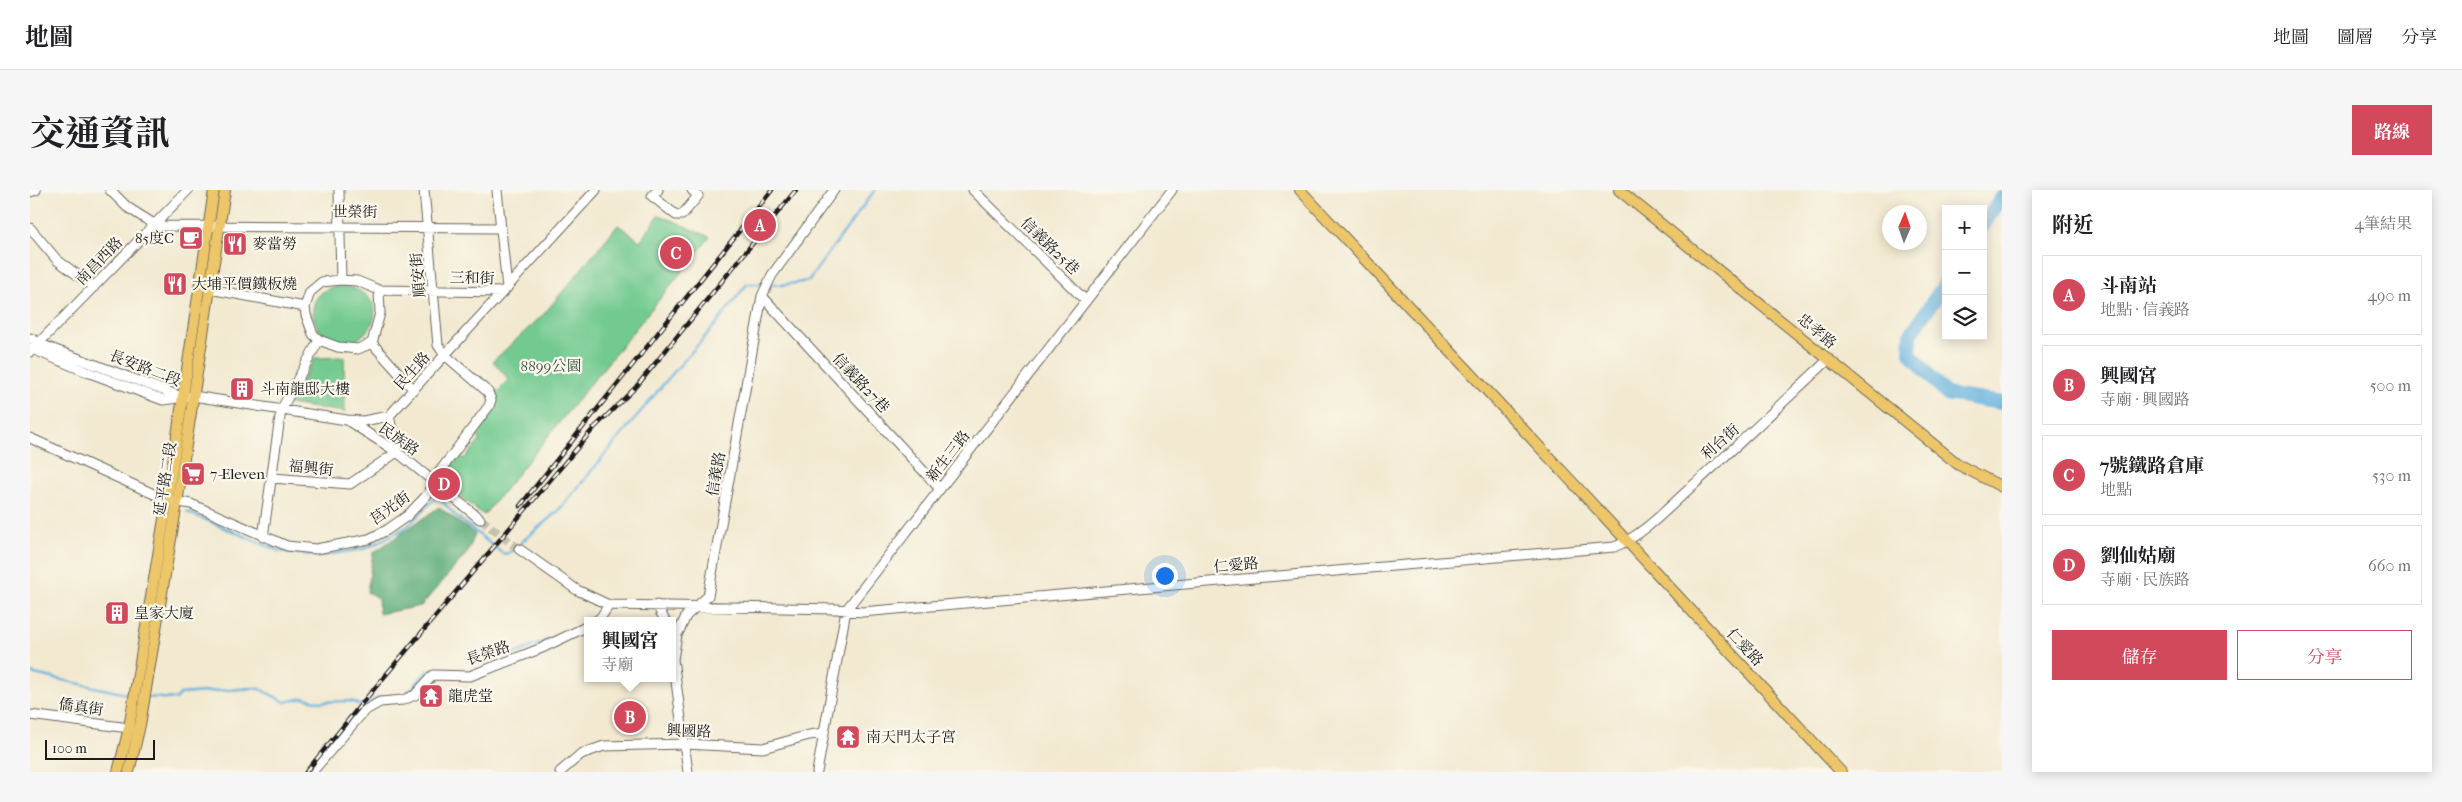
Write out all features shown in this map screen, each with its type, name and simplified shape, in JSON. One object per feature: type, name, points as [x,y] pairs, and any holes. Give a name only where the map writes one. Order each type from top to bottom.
[{"type":"main road","name":"延平路二段","points":[[129,772],[140,725],[188,396],[214,190]]},
{"type":"main road","name":"延平路二段","points":[[188,396],[210,289],[225,190]]},
{"type":"main road","name":"仁愛路","points":[[1300,190],[1841,772]]},
{"type":"main road","name":"忠孝路","points":[[1618,190],[1959,465],[2002,487]]},
{"type":"main road","name":"延平路二段","points":[[118,772],[129,728],[172,502]]},
{"type":"street","points":[[30,192],[36,190]]},
{"type":"street","points":[[110,190],[127,207],[153,225]]},
{"type":"street","name":"南昌西路","points":[[31,350],[40,343],[188,190]]},
{"type":"street","points":[[339,190],[341,280]]},
{"type":"street","name":"順安街","points":[[424,190],[438,345],[445,355]]},
{"type":"street","points":[[496,190],[506,290]]},
{"type":"street","name":"民生路","points":[[389,416],[596,190]]},
{"type":"street","points":[[658,190],[652,196],[676,215],[682,216],[698,196],[692,190]]},
{"type":"street","name":"信義路","points":[[676,641],[686,616],[701,605],[708,596],[762,296],[772,275],[834,190]]},
{"type":"street","name":"信義路25巷","points":[[973,190],[1086,301]]},
{"type":"street","name":"新生三路","points":[[817,772],[846,610],[1172,190]]},
{"type":"street","name":"世榮街","points":[[153,225],[209,228],[220,225],[501,228]]},
{"type":"street","points":[[30,228],[57,260],[94,287]]},
{"type":"street","points":[[341,280],[357,282],[379,290],[380,313],[372,343],[358,349],[338,347],[319,340],[309,326],[305,307],[310,292],[322,282],[341,280]]},
{"type":"street","points":[[210,289],[305,307]]},
{"type":"street","name":"三和街","points":[[379,290],[506,290]]},
{"type":"street","name":"信義路27巷","points":[[762,296],[940,489]]},
{"type":"street","name":"長安路二段","points":[[30,338],[188,396]]},
{"type":"street","points":[[263,537],[281,410],[319,340]]},
{"type":"street","points":[[372,343],[414,390]]},
{"type":"street","name":"長安路二段","points":[[31,350],[163,400],[188,396]]},
{"type":"street","name":"莒光街","points":[[30,438],[172,502],[191,504],[287,546],[316,549],[359,542],[387,530],[407,516],[429,493],[440,470],[492,400],[488,392],[445,355]]},
{"type":"street","name":"利台街","points":[[1627,542],[1729,454],[1828,360]]},
{"type":"street","points":[[188,396],[363,422],[389,416],[397,452]]},
{"type":"street","name":"民族路","points":[[347,420],[397,452],[480,519]]},
{"type":"street","name":"福興街","points":[[272,478],[350,484],[397,452]]},
{"type":"street","name":"仁愛路","points":[[846,610],[862,612],[1614,547],[1627,542]]},
{"type":"street","points":[[520,549],[577,590],[609,605],[701,605],[846,610]]},
{"type":"street","points":[[602,617],[609,605]]},
{"type":"street","points":[[656,605],[663,617]]},
{"type":"street","name":"長榮路","points":[[312,772],[364,711],[380,702],[404,700],[415,695],[433,675],[470,676],[542,648],[584,628]]},
{"type":"street","name":"信義路","points":[[676,680],[688,772]]},
{"type":"street","name":"僑真街","points":[[30,714],[129,728]]},
{"type":"street","name":"興國路","points":[[560,772],[573,759],[595,748],[643,743],[763,748],[809,734],[824,733]]},
{"type":"green space","name":"8899公園","points":[[659,215],[710,237],[484,515],[438,480],[459,454],[464,459],[480,441],[475,433],[488,418],[495,394],[509,380],[493,361],[544,314],[618,225],[640,241]]},
{"type":"green space","points":[[340,286],[350,287],[359,291],[371,302],[374,309],[371,325],[364,334],[350,342],[337,342],[325,336],[317,326],[313,313],[315,301],[323,292]]},
{"type":"green space","points":[[344,357],[345,412],[288,404],[315,358]]},
{"type":"green space","points":[[439,507],[475,534],[468,552],[421,606],[379,614],[378,598],[367,592],[373,553]]},
{"type":"waterway","points":[[770,284],[782,285],[808,281],[875,190]]},
{"type":"waterway","points":[[1987,220],[2002,197]]},
{"type":"waterway","points":[[187,512],[279,551],[320,556],[363,549],[379,542],[408,526],[437,496],[456,516],[503,554],[509,553],[559,510],[717,323],[747,284],[765,284]]},
{"type":"waterway","points":[[1942,288],[1911,334],[1910,353],[1946,394],[2002,403]]},
{"type":"waterway","points":[[510,656],[563,633]]},
{"type":"waterway","points":[[466,672],[477,669]]},
{"type":"waterway","points":[[406,694],[427,671],[458,672]]},
{"type":"waterway","points":[[30,673],[131,695]]},
{"type":"waterway","points":[[146,697],[176,699],[180,694],[253,688],[260,689],[285,702],[304,698],[321,702],[351,701],[362,706],[380,697],[385,698]]},
{"type":"tunnel","points":[[480,519],[519,549]]},
{"type":"railway","points":[[520,506],[772,190]]},
{"type":"railway","points":[[306,772],[594,428],[636,387],[796,190]]},
{"type":"place","name":"斗南站","points":[[760,225]]},
{"type":"place","name":"85度C","points":[[191,238]]},
{"type":"place","name":"麥當勞","points":[[235,244]]},
{"type":"place","name":"7號鐵路倉庫","points":[[676,253]]},
{"type":"place","name":"大埔平價鐵板燒","points":[[175,284]]},
{"type":"place","name":"斗南龍邸大樓","points":[[242,389]]},
{"type":"place","name":"7-Eleven","points":[[193,474]]},
{"type":"place","name":"劉仙姑廟","points":[[444,484]]},
{"type":"place","name":"皇家大廈","points":[[117,613]]},
{"type":"place","name":"龍虎堂","points":[[431,696]]},
{"type":"place","name":"興國宮","points":[[630,717]]},
{"type":"place","name":"南天門太子宮","points":[[848,737]]}]
